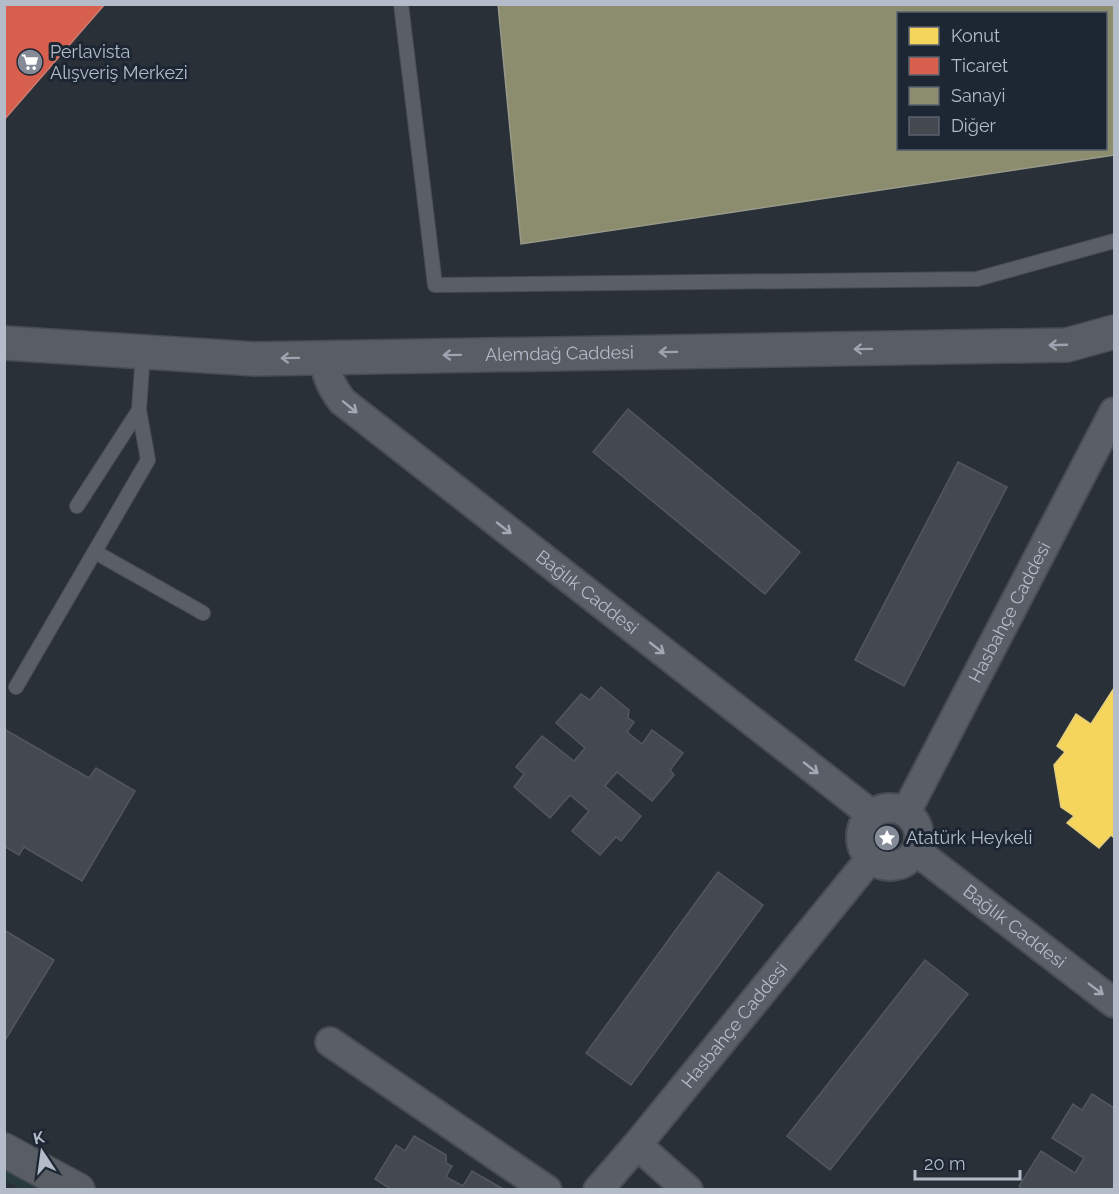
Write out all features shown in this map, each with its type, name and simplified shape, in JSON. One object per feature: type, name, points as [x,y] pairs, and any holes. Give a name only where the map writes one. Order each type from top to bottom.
[{"type":"main road","name":"Alemdağ Caddesi","points":[[4,343],[255,359],[1067,345],[1114,332]]},
{"type":"main road","points":[[4,1150],[78,1190]]},
{"type":"street","name":"Bağlık Caddesi","points":[[325,358],[331,386],[342,401],[871,814]]},
{"type":"street","name":"Hasbahçe Caddesi","points":[[906,812],[1114,412]]},
{"type":"street","points":[[888,807],[906,812],[917,826],[919,843],[916,851],[910,859],[895,866],[877,864],[863,851],[860,841],[864,821],[871,814],[888,807]]},
{"type":"street","name":"Bağlık Caddesi","points":[[916,851],[1114,1003]]},
{"type":"street","name":"Hasbahçe Caddesi","points":[[598,1190],[870,859]]},
{"type":"street","points":[[330,1042],[547,1190]]},
{"type":"street","points":[[637,1145],[688,1190]]},
{"type":"lane","points":[[401,4],[435,285],[978,279],[1114,241]]},
{"type":"lane","points":[[16,687],[148,460],[139,410],[143,352]]},
{"type":"lane","points":[[77,506],[139,410]]},
{"type":"lane","points":[[95,552],[203,613]]},
{"type":"green space","points":[[4,1168],[47,1189],[21,1189],[5,1181]]},
{"type":"building: Konut","points":[[1114,688],[1114,838],[1111,835],[1099,848],[1067,823],[1074,816],[1061,807],[1054,765],[1065,752],[1057,746],[1076,714],[1091,724]]},
{"type":"building: Ticaret","name":"Perlavista Alışveriş Merkezi","points":[[4,4],[105,4],[4,120]]},
{"type":"building: Sanayi","points":[[498,4],[1114,4],[1114,155],[521,244]]},
{"type":"building: Diğer","points":[[628,409],[800,552],[765,594],[593,452]]},
{"type":"building: Diğer","points":[[958,462],[1007,487],[904,686],[855,660]]},
{"type":"building: Diğer","points":[[601,687],[629,710],[628,718],[634,722],[627,732],[642,744],[652,730],[683,753],[670,770],[674,775],[652,801],[617,772],[605,786],[641,816],[621,841],[616,837],[600,855],[572,831],[589,811],[570,795],[550,818],[514,787],[524,774],[516,767],[542,736],[574,761],[585,748],[556,723],[581,694],[590,700]]},
{"type":"building: Diğer","points":[[4,729],[89,778],[96,768],[135,791],[82,881],[24,847],[19,855],[4,846]]},
{"type":"building: Diğer","points":[[718,872],[763,905],[631,1085],[586,1053]]},
{"type":"building: Diğer","points":[[4,930],[54,960],[4,1042]]},
{"type":"building: Diğer","points":[[925,960],[968,994],[830,1170],[787,1136]]},
{"type":"building: Diğer","points":[[1092,1094],[1114,1108],[1114,1185],[1112,1190],[1024,1190],[1019,1186],[1041,1151],[1075,1173],[1084,1158],[1052,1138],[1073,1104],[1082,1110]]},
{"type":"building: Diğer","points":[[414,1136],[446,1155],[446,1163],[452,1166],[446,1177],[463,1186],[472,1171],[505,1190],[392,1190],[375,1179],[396,1145],[405,1151]]},
{"type":"place","name":"Perlavista Alışveriş Merkezi","points":[[30,62]]},
{"type":"place","name":"Atatürk Heykeli","points":[[887,838]]}]
